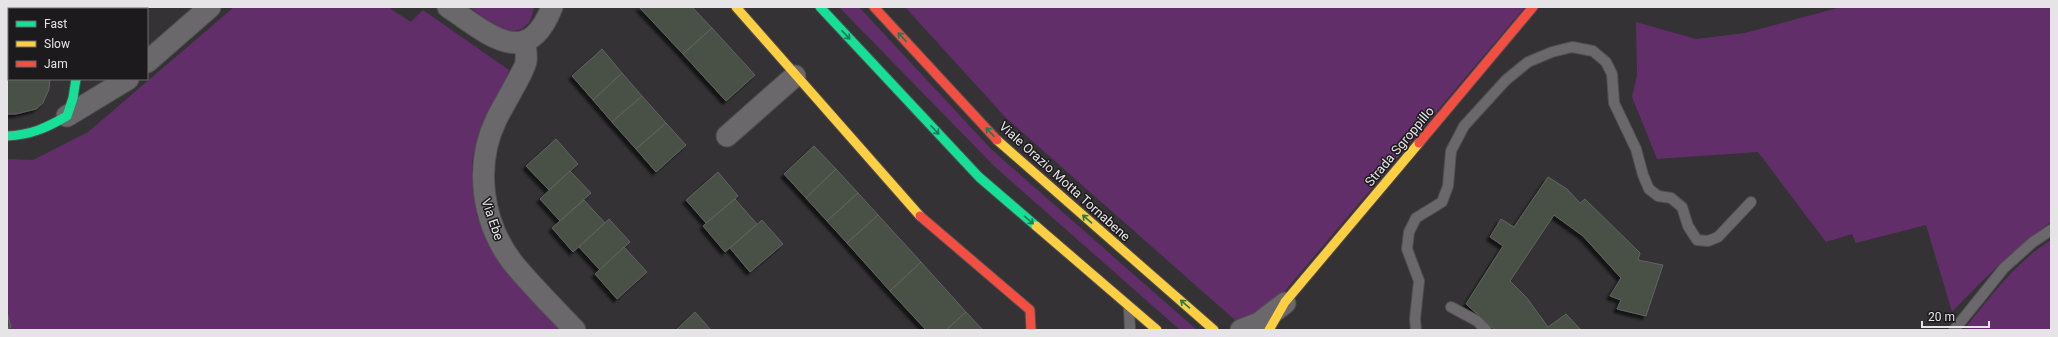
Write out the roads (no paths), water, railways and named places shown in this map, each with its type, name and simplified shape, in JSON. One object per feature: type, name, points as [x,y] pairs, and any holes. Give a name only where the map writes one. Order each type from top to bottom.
[{"type":"main road","points":[[736,7],[923,220],[1030,310],[1031,330]]},
{"type":"main road","points":[[820,7],[980,177],[1156,330]]},
{"type":"main road","name":"Viale Orazio Motta Tornabene","points":[[874,7],[1001,144],[1207,324]]},
{"type":"main road","name":"Strada Sgroppillo","points":[[1269,330],[1285,302],[1533,7]]},
{"type":"main road","points":[[7,136],[26,135],[48,127],[66,116],[73,98],[76,80]]},
{"type":"street","points":[[148,61],[210,7]]},
{"type":"street","points":[[448,7],[496,39],[510,43],[525,42],[536,35],[548,17],[552,7]]},
{"type":"street","name":"Via Ebe","points":[[525,42],[526,62],[491,130],[485,155],[483,175],[486,204],[499,240],[513,262],[575,330]]},
{"type":"street","points":[[727,136],[795,76]]},
{"type":"street","points":[[66,116],[126,80]]},
{"type":"street","points":[[1241,330],[1259,323],[1285,302]]},
{"type":"street","points":[[1207,324],[1230,330]]},
{"type":"lane","points":[[1416,330],[1415,319],[1419,280],[1407,249],[1409,232],[1416,218],[1442,202],[1448,186],[1452,152],[1464,126],[1506,80],[1528,62],[1552,52],[1572,47],[1593,51],[1606,62],[1612,74],[1614,103],[1636,149],[1643,175],[1649,189],[1658,196],[1671,198],[1682,207],[1688,226],[1698,240],[1708,241],[1718,237],[1751,202]]},
{"type":"lane","points":[[1954,330],[2004,268],[2033,242],[2051,230]]},
{"type":"lane","points":[[1129,307],[1130,330]]},
{"type":"lane","points":[[1451,307],[1477,321],[1486,330]]}]
